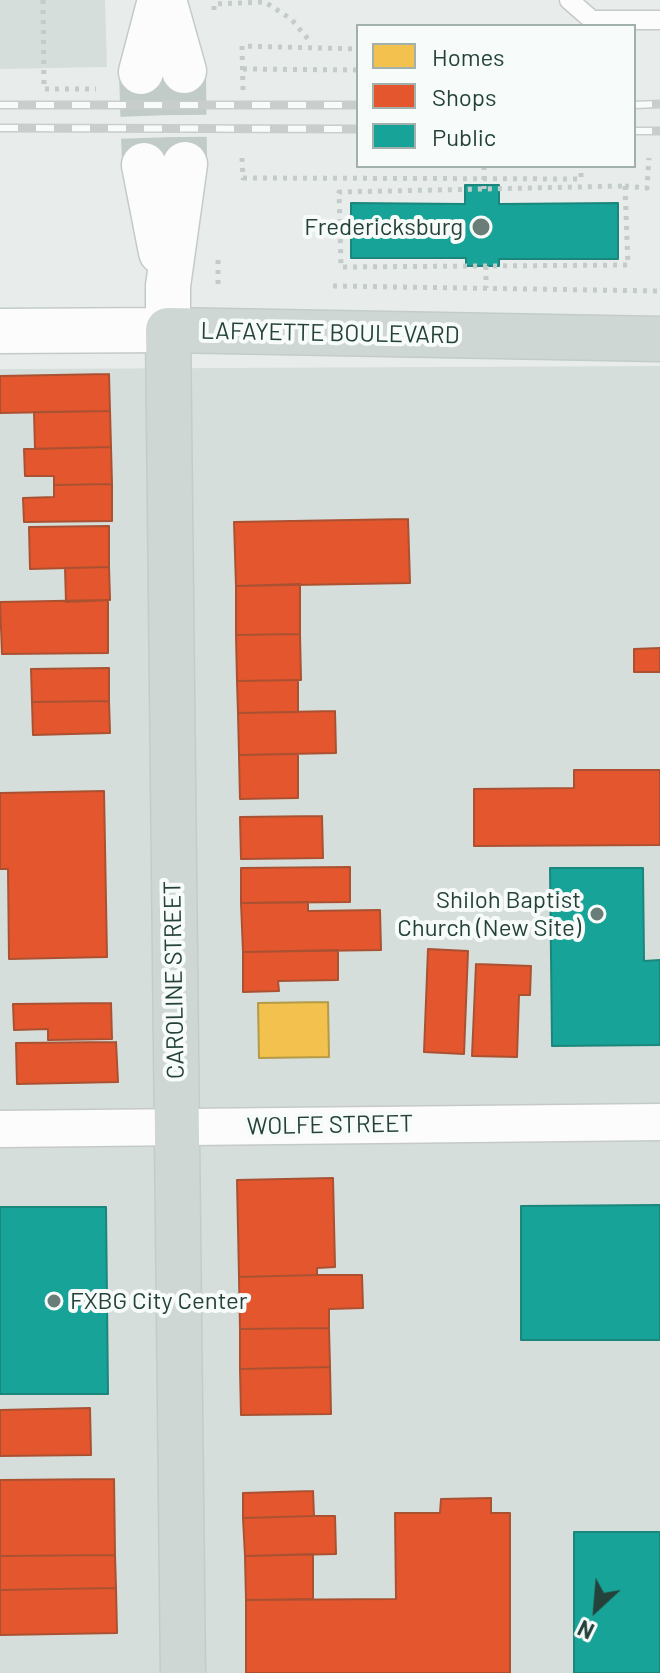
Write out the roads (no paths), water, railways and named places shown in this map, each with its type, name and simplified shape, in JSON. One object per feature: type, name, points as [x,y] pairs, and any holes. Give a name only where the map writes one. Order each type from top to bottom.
[{"type":"main road","name":"LAFAYETTE BOULEVARD","points":[[168,330],[660,339]]},
{"type":"main road","name":"CAROLINE STREET","points":[[168,330],[183,1673]]},
{"type":"street","points":[[162,0],[184,71]]},
{"type":"street","points":[[141,72],[162,0]]},
{"type":"street","name":"CAROLINE STREET","points":[[164,164],[168,330]]},
{"type":"street","name":"LAFAYETTE BOULEVARD","points":[[0,331],[168,330]]},
{"type":"street","name":"WOLFE STREET","points":[[0,1129],[660,1122]]},
{"type":"lane","points":[[569,0],[592,20],[660,20]]},
{"type":"tunnel","points":[[184,71],[185,164]]},
{"type":"tunnel","points":[[141,72],[144,165]]},
{"type":"railway","points":[[636,105],[660,104]]},
{"type":"railway","points":[[0,105],[356,105]]},
{"type":"railway","points":[[0,128],[356,129]]},
{"type":"railway","points":[[636,131],[660,131]]},
{"type":"place","name":"Fredericksburg","points":[[481,227]]},
{"type":"place","name":"Shiloh Baptist Church (New Site)","points":[[597,914]]},
{"type":"place","name":"FXBG City Center","points":[[54,1301]]}]
